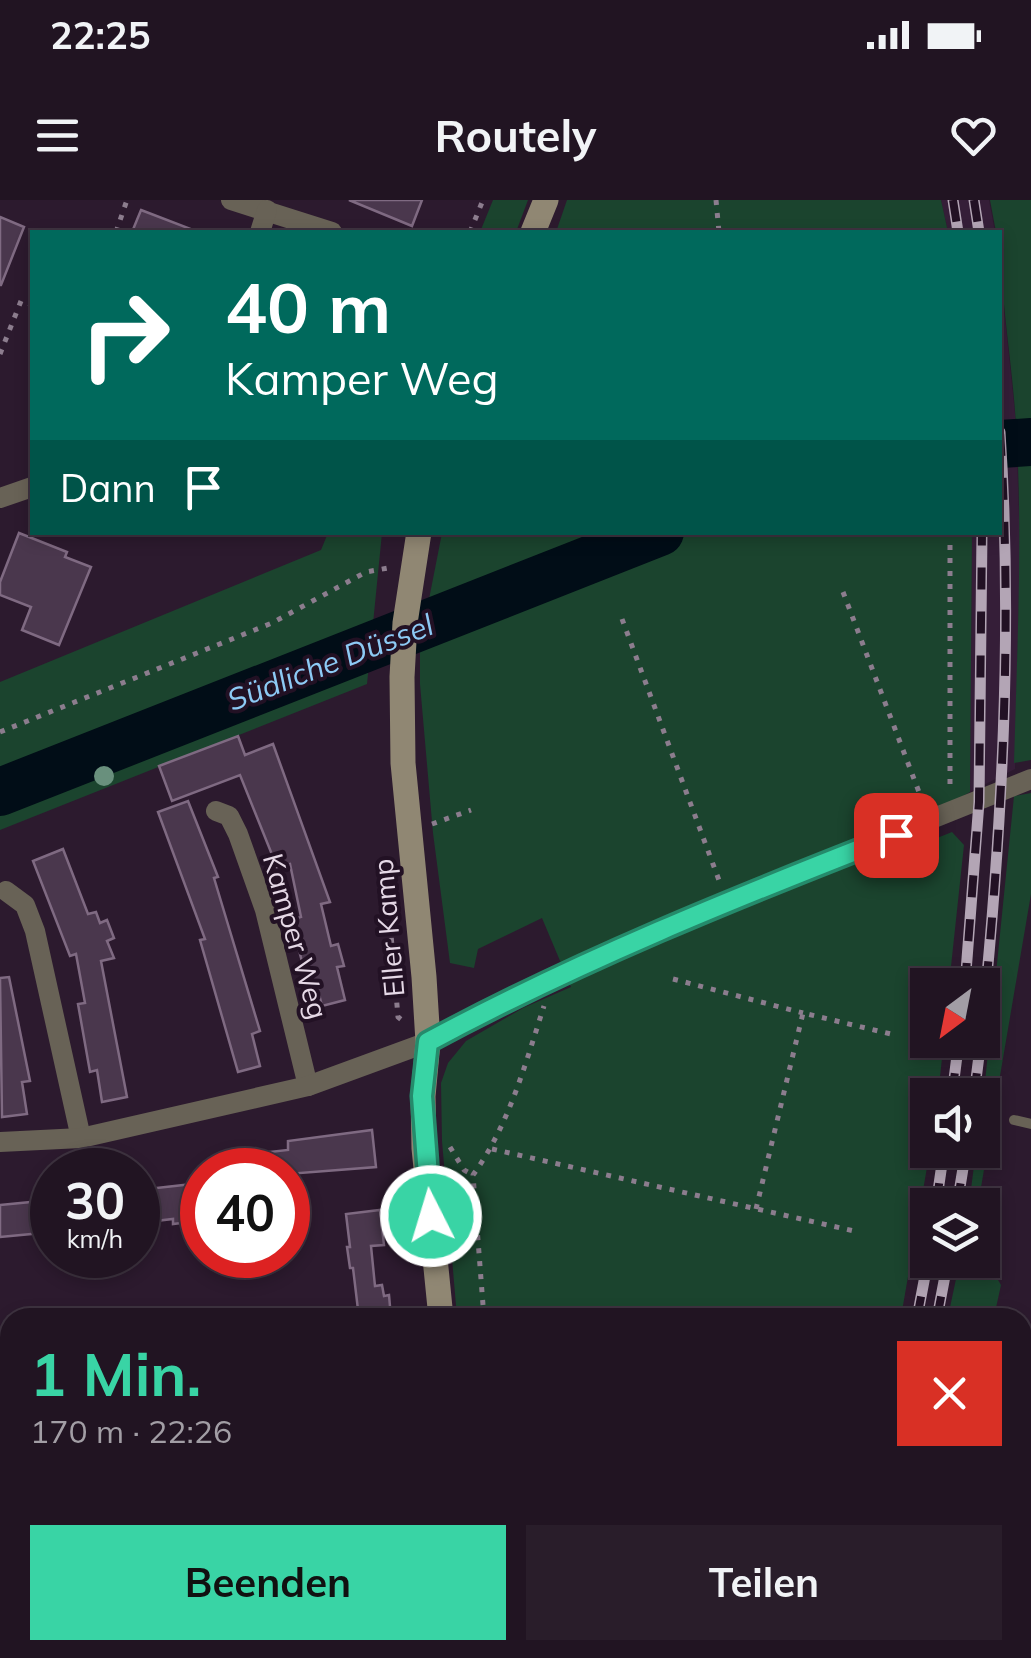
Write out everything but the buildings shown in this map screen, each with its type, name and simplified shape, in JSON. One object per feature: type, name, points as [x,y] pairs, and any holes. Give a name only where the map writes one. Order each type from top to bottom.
[{"type":"street","points":[[230,200],[326,230]]},
{"type":"street","points":[[534,230],[546,200]]},
{"type":"street","points":[[261,230],[267,210]]},
{"type":"street","points":[[0,498],[30,488]]},
{"type":"street","name":"Eller Kamp","points":[[418,535],[399,574],[403,763],[428,1042],[422,1096],[424,1148],[439,1308]]},
{"type":"street","points":[[0,1142],[81,1138],[308,1086],[428,1042],[534,988],[727,901],[1031,779]]},
{"type":"street","name":"Kamper Weg","points":[[216,811],[229,816],[260,897],[308,1086]]},
{"type":"street","points":[[6,890],[25,905],[34,931],[81,1138]]},
{"type":"lane","points":[[1014,1120],[1031,1124]]},
{"type":"path","points":[[117,230],[127,200]]},
{"type":"path","points":[[471,230],[482,200]]},
{"type":"path","points":[[716,200],[719,230]]},
{"type":"path","points":[[0,354],[21,301],[30,304]]},
{"type":"path","points":[[930,822],[950,794],[950,535]]},
{"type":"path","points":[[0,732],[272,623],[366,572],[399,574]]},
{"type":"path","points":[[843,592],[930,822]]},
{"type":"path","points":[[622,619],[727,901]]},
{"type":"path","points":[[673,979],[895,1035]]},
{"type":"path","points":[[483,1308],[473,1175],[492,1149],[521,1078],[544,1006],[534,988]]},
{"type":"path","points":[[756,1209],[803,1013]]},
{"type":"path","points":[[492,1149],[854,1231]]},
{"type":"shaded area","points":[[941,200],[989,200],[995,230],[948,230]]},
{"type":"shaded area","points":[[1002,289],[1016,423],[1020,551],[1015,769],[970,792],[972,535],[1002,535]]},
{"type":"green space","points":[[493,200],[528,200],[517,230],[481,230]]},
{"type":"green space","points":[[567,200],[941,200],[948,230],[557,230]]},
{"type":"green space","points":[[990,200],[1031,200],[1031,760],[1014,763],[1018,466],[1002,280],[1002,230],[996,230]]},
{"type":"green space","points":[[327,535],[382,535],[367,684],[0,830],[0,682],[321,550]]},
{"type":"green space","points":[[442,535],[972,535],[970,792],[949,804],[941,804],[937,838],[952,832],[964,845],[951,968],[910,968],[910,1058],[942,1058],[940,1078],[910,1078],[910,1168],[927,1168],[923,1188],[910,1188],[910,1265],[903,1308],[456,1308],[442,1141],[441,1083],[448,1063],[466,1041],[523,1008],[571,987],[542,918],[478,949],[474,968],[450,963],[433,833],[420,645]]},
{"type":"green space","points":[[1031,793],[1031,894],[1000,1078],[985,1078],[987,1058],[1000,1058],[1000,968],[997,968],[1014,796]]},
{"type":"green space","points":[[974,1168],[984,1168],[981,1188],[971,1188]]},
{"type":"green space","points":[[956,1278],[997,1278],[1001,1285],[996,1308],[950,1308]]},
{"type":"waterway","name":"Südliche Düssel","points":[[1002,444],[1031,442]]},
{"type":"waterway","name":"Südliche Düssel","points":[[0,792],[652,535]]},
{"type":"railway","points":[[953,200],[958,230]]},
{"type":"railway","points":[[974,200],[979,230]]},
{"type":"railway","points":[[987,968],[1003,730],[1002,470]]},
{"type":"railway","points":[[966,968],[979,802],[982,535]]},
{"type":"railway","points":[[954,1078],[957,1058]]},
{"type":"railway","points":[[976,1078],[979,1058]]},
{"type":"railway","points":[[938,1188],[941,1168]]},
{"type":"railway","points":[[960,1188],[963,1168]]},
{"type":"railway","points":[[919,1308],[925,1278]]},
{"type":"railway","points":[[939,1308],[945,1278]]},
{"type":"route","points":[[431,1216],[422,1096],[428,1042],[534,988],[727,901],[896,835]]}]
